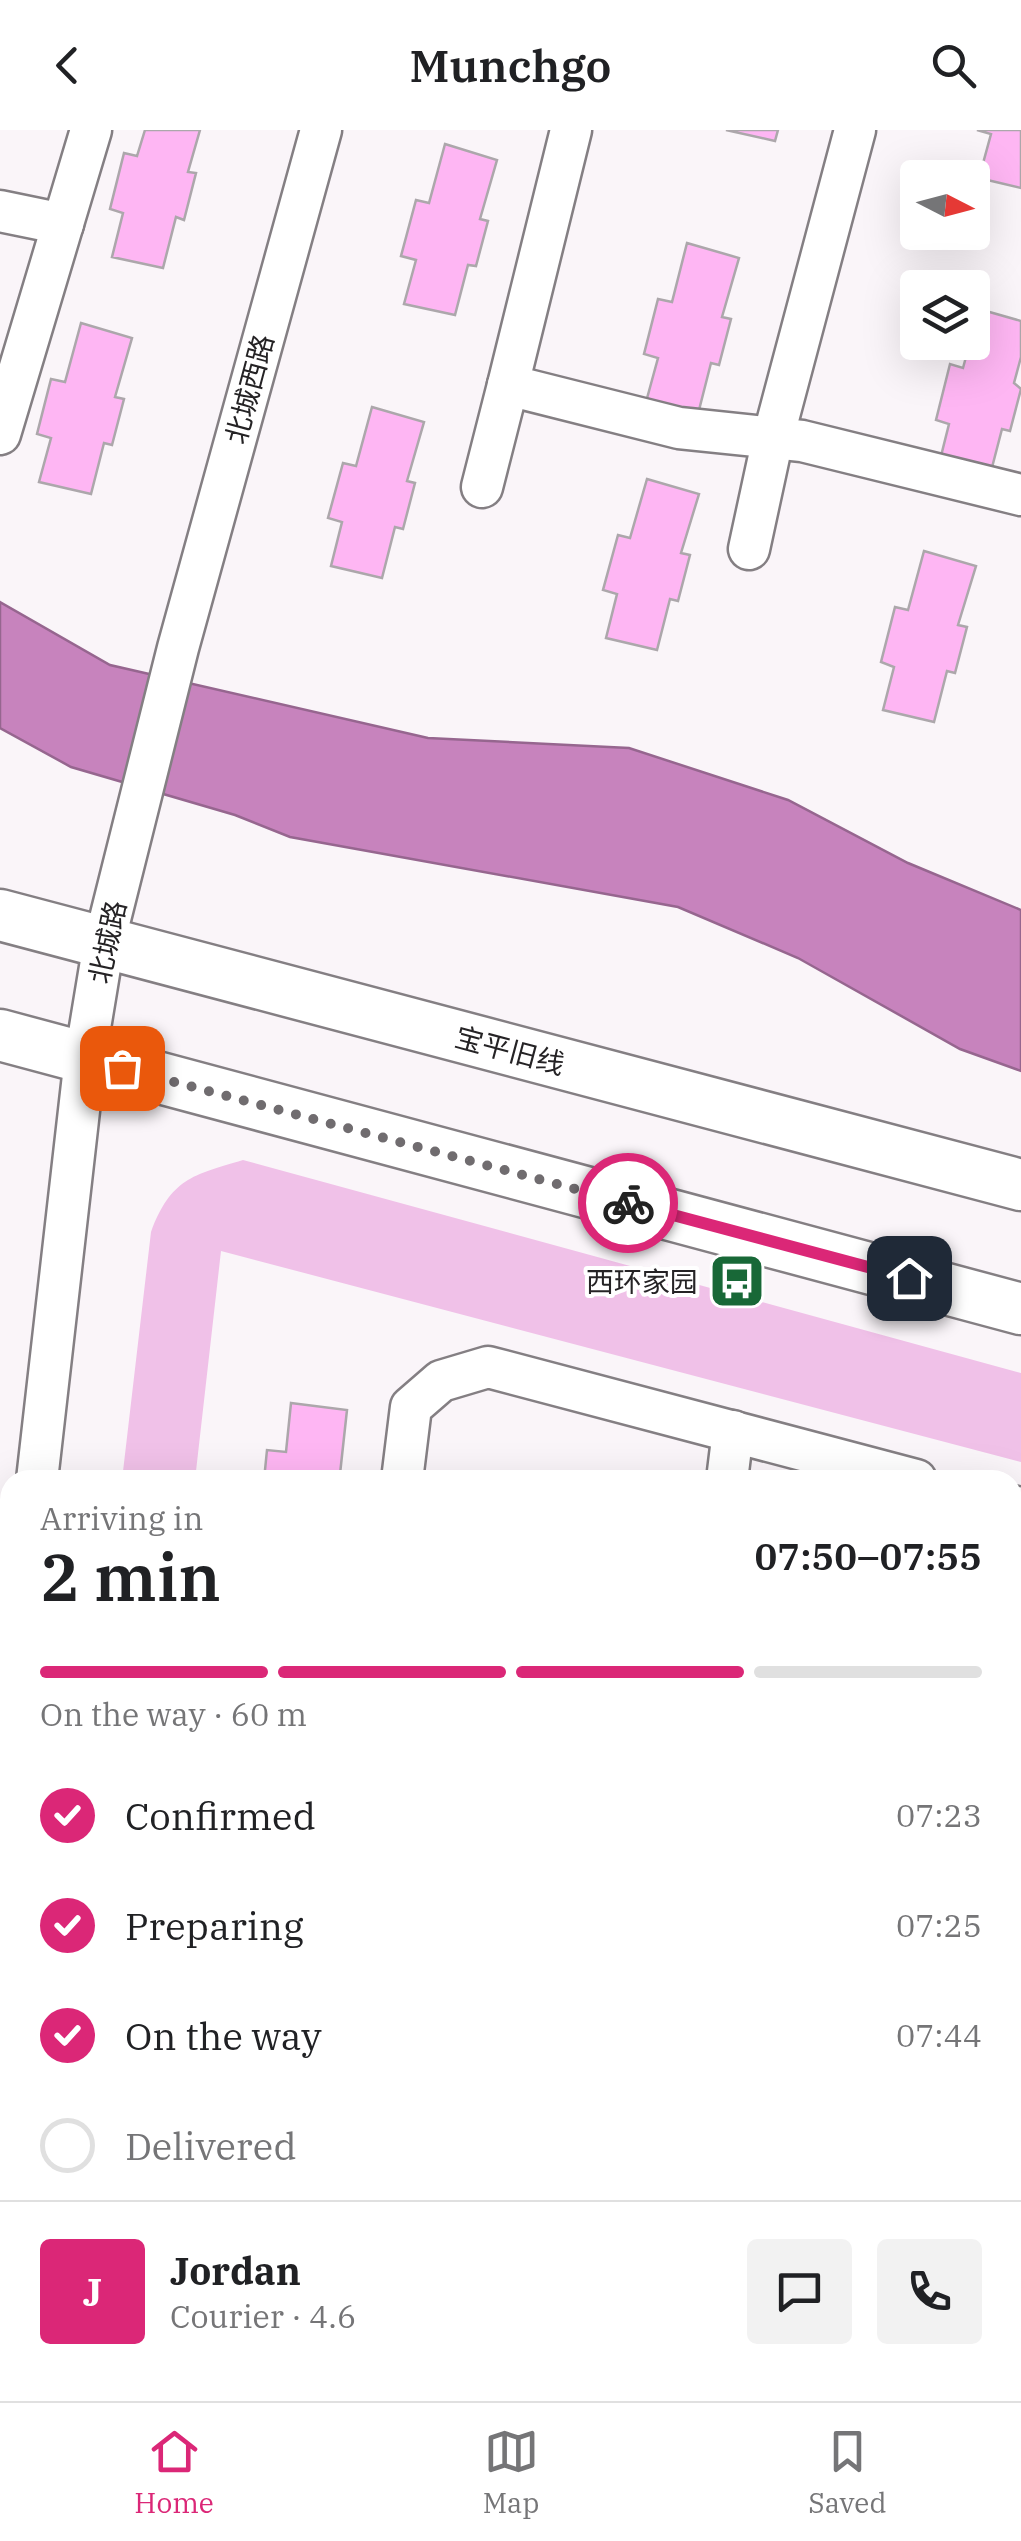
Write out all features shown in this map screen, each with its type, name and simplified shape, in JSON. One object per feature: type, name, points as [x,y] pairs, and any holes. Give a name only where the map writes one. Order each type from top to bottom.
[{"type":"main road","name":"宝平旧线","points":[[0,915],[1021,1185]]},
{"type":"main road","points":[[0,1035],[1021,1309]]},
{"type":"street","points":[[0,434],[91,130]]},
{"type":"street","name":"北城西路","points":[[178,648],[321,130]]},
{"type":"street","points":[[482,487],[572,130]]},
{"type":"street","points":[[749,549],[772,438],[855,130]]},
{"type":"street","points":[[0,211],[63,224]]},
{"type":"street","points":[[508,385],[679,428],[802,441],[1021,495]]},
{"type":"street","name":"北城路","points":[[38,1470],[85,1058],[104,943],[178,648]]},
{"type":"street","points":[[403,1470],[411,1407],[441,1382],[488,1367],[879,1470]]},
{"type":"street","points":[[727,1470],[733,1431]]},
{"type":"shaded area","points":[[0,602],[110,665],[428,738],[629,748],[788,800],[908,863],[1021,910],[1021,1071],[960,1049],[798,958],[678,907],[290,837],[235,815],[71,767],[0,728]]},
{"type":"shaded area","points":[[243,1160],[1021,1373],[1021,1462],[221,1251],[196,1470],[123,1470],[151,1232],[175,1190],[210,1170]]},
{"type":"building","points":[[145,130],[200,130],[188,172],[196,173],[184,220],[176,217],[163,268],[112,257],[123,213],[110,209],[124,153],[137,156]]},
{"type":"building","points":[[726,130],[778,130],[775,141]]},
{"type":"building","points":[[977,130],[1021,130],[1021,188],[990,181],[990,160],[984,160],[991,134]]},
{"type":"building","points":[[445,144],[497,160],[480,219],[488,221],[476,266],[468,265],[455,315],[404,304],[416,260],[401,256],[416,200],[429,203]]},
{"type":"building","points":[[687,243],[739,258],[722,317],[731,319],[719,365],[711,363],[698,414],[646,402],[658,358],[644,354],[658,299],[672,302]]},
{"type":"building","points":[[990,312],[1021,321],[1021,357],[1014,383],[1021,389],[1010,431],[1002,429],[989,479],[938,468],[949,424],[936,420],[950,364],[963,368],[965,360],[990,360]]},
{"type":"building","points":[[81,323],[132,338],[115,397],[124,399],[112,445],[104,443],[91,494],[39,482],[51,438],[37,434],[51,379],[65,382]]},
{"type":"building","points":[[372,407],[424,422],[407,481],[415,483],[403,529],[395,527],[382,578],[331,566],[342,522],[328,518],[343,463],[356,466]]},
{"type":"building","points":[[647,479],[699,494],[681,553],[690,555],[678,601],[670,599],[657,650],[606,638],[617,594],[603,590],[618,535],[630,538]]},
{"type":"building","points":[[924,551],[976,566],[958,625],[967,627],[955,673],[947,671],[934,722],[883,710],[894,667],[881,662],[895,607],[908,610]]},
{"type":"building","points":[[291,1403],[347,1410],[340,1470],[265,1470],[267,1450],[286,1452]]},
{"type":"way so far","points":[[122,1068],[628,1203]]},
{"type":"place","name":"西环家园","points":[[737,1281]]},
{"type":"route","points":[[628,1203],[909,1278]]}]
